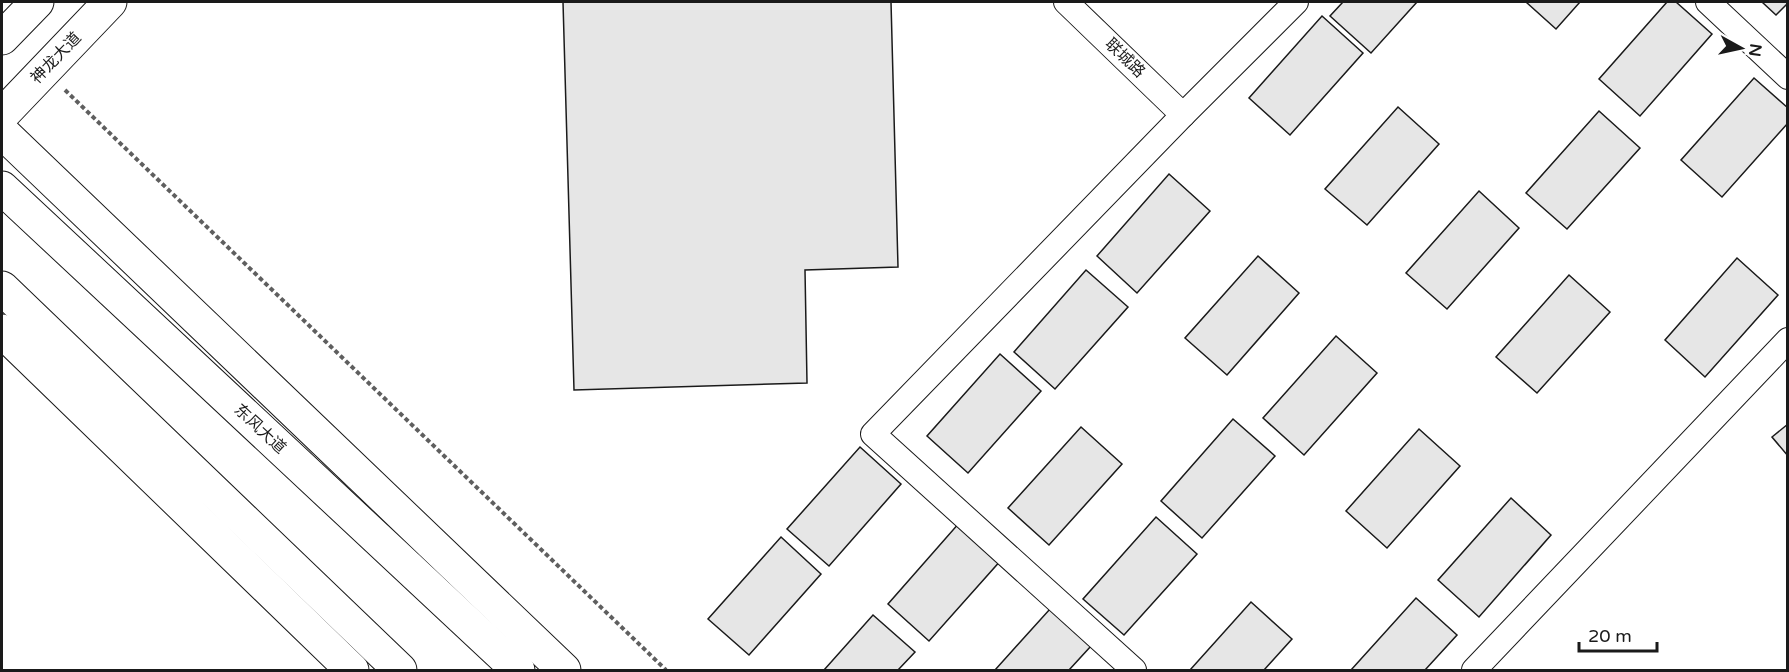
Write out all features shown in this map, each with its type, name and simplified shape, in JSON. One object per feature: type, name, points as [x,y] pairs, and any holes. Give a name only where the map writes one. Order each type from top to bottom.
[{"type":"main road","points":[[2,38],[37,2]]},
{"type":"main road","name":"神龙大道","points":[[2,115],[110,2]]},
{"type":"main road","points":[[2,132],[564,670]]},
{"type":"main road","name":"东风大道","points":[[2,188],[518,670]]},
{"type":"main road","points":[[2,288],[400,670]]},
{"type":"main road","points":[[2,331],[352,670]]},
{"type":"street","name":"联城路","points":[[1066,2],[1183,115]]},
{"type":"street","points":[[1134,670],[873,434],[1296,2]]},
{"type":"street","points":[[1708,2],[1788,77]]},
{"type":"street","points":[[1474,670],[1788,340]]},
{"type":"path","points":[[45,70],[666,670]]},
{"type":"building","points":[[563,2],[891,2],[898,267],[805,270],[807,383],[574,390]]},
{"type":"building","points":[[1343,2],[1417,2],[1371,53],[1330,16]]},
{"type":"building","points":[[1526,2],[1580,2],[1556,29]]},
{"type":"building","points":[[1667,2],[1676,2],[1712,34],[1640,116],[1599,79]]},
{"type":"building","points":[[1762,2],[1788,2],[1788,3],[1776,15]]},
{"type":"building","points":[[1322,16],[1363,53],[1290,135],[1249,98]]},
{"type":"building","points":[[1754,78],[1788,108],[1788,123],[1722,197],[1681,160]]},
{"type":"building","points":[[1398,107],[1439,144],[1367,225],[1325,189]]},
{"type":"building","points":[[1599,111],[1640,148],[1567,229],[1526,193]]},
{"type":"building","points":[[1169,174],[1210,211],[1137,293],[1097,256]]},
{"type":"building","points":[[1479,191],[1519,228],[1447,309],[1406,273]]},
{"type":"building","points":[[1258,256],[1299,293],[1227,375],[1185,338]]},
{"type":"building","points":[[1737,258],[1778,295],[1705,377],[1665,340]]},
{"type":"building","points":[[1086,270],[1128,307],[1055,389],[1014,352]]},
{"type":"building","points":[[1569,275],[1610,312],[1537,393],[1496,357]]},
{"type":"building","points":[[1336,336],[1377,373],[1304,455],[1263,418]]},
{"type":"building","points":[[1000,354],[1041,391],[968,473],[927,436]]},
{"type":"building","points":[[1233,419],[1275,456],[1202,538],[1161,501]]},
{"type":"building","points":[[1788,424],[1788,456],[1772,437]]},
{"type":"building","points":[[1081,427],[1122,464],[1049,545],[1008,508]]},
{"type":"building","points":[[1419,429],[1460,466],[1387,548],[1346,511]]},
{"type":"building","points":[[860,447],[901,484],[829,566],[787,529]]},
{"type":"building","points":[[1511,498],[1551,535],[1479,617],[1438,580]]},
{"type":"building","points":[[1156,517],[1197,554],[1124,635],[1083,599]]},
{"type":"building","points":[[960,522],[1002,559],[929,641],[888,604]]},
{"type":"building","points":[[781,537],[821,574],[749,655],[708,619]]},
{"type":"building","points":[[1416,598],[1457,635],[1425,670],[1351,670]]},
{"type":"building","points":[[1251,602],[1292,639],[1264,670],[1190,670]]},
{"type":"building","points":[[1050,609],[1091,646],[1069,670],[995,670]]},
{"type":"building","points":[[873,615],[915,652],[898,670],[824,670]]}]
